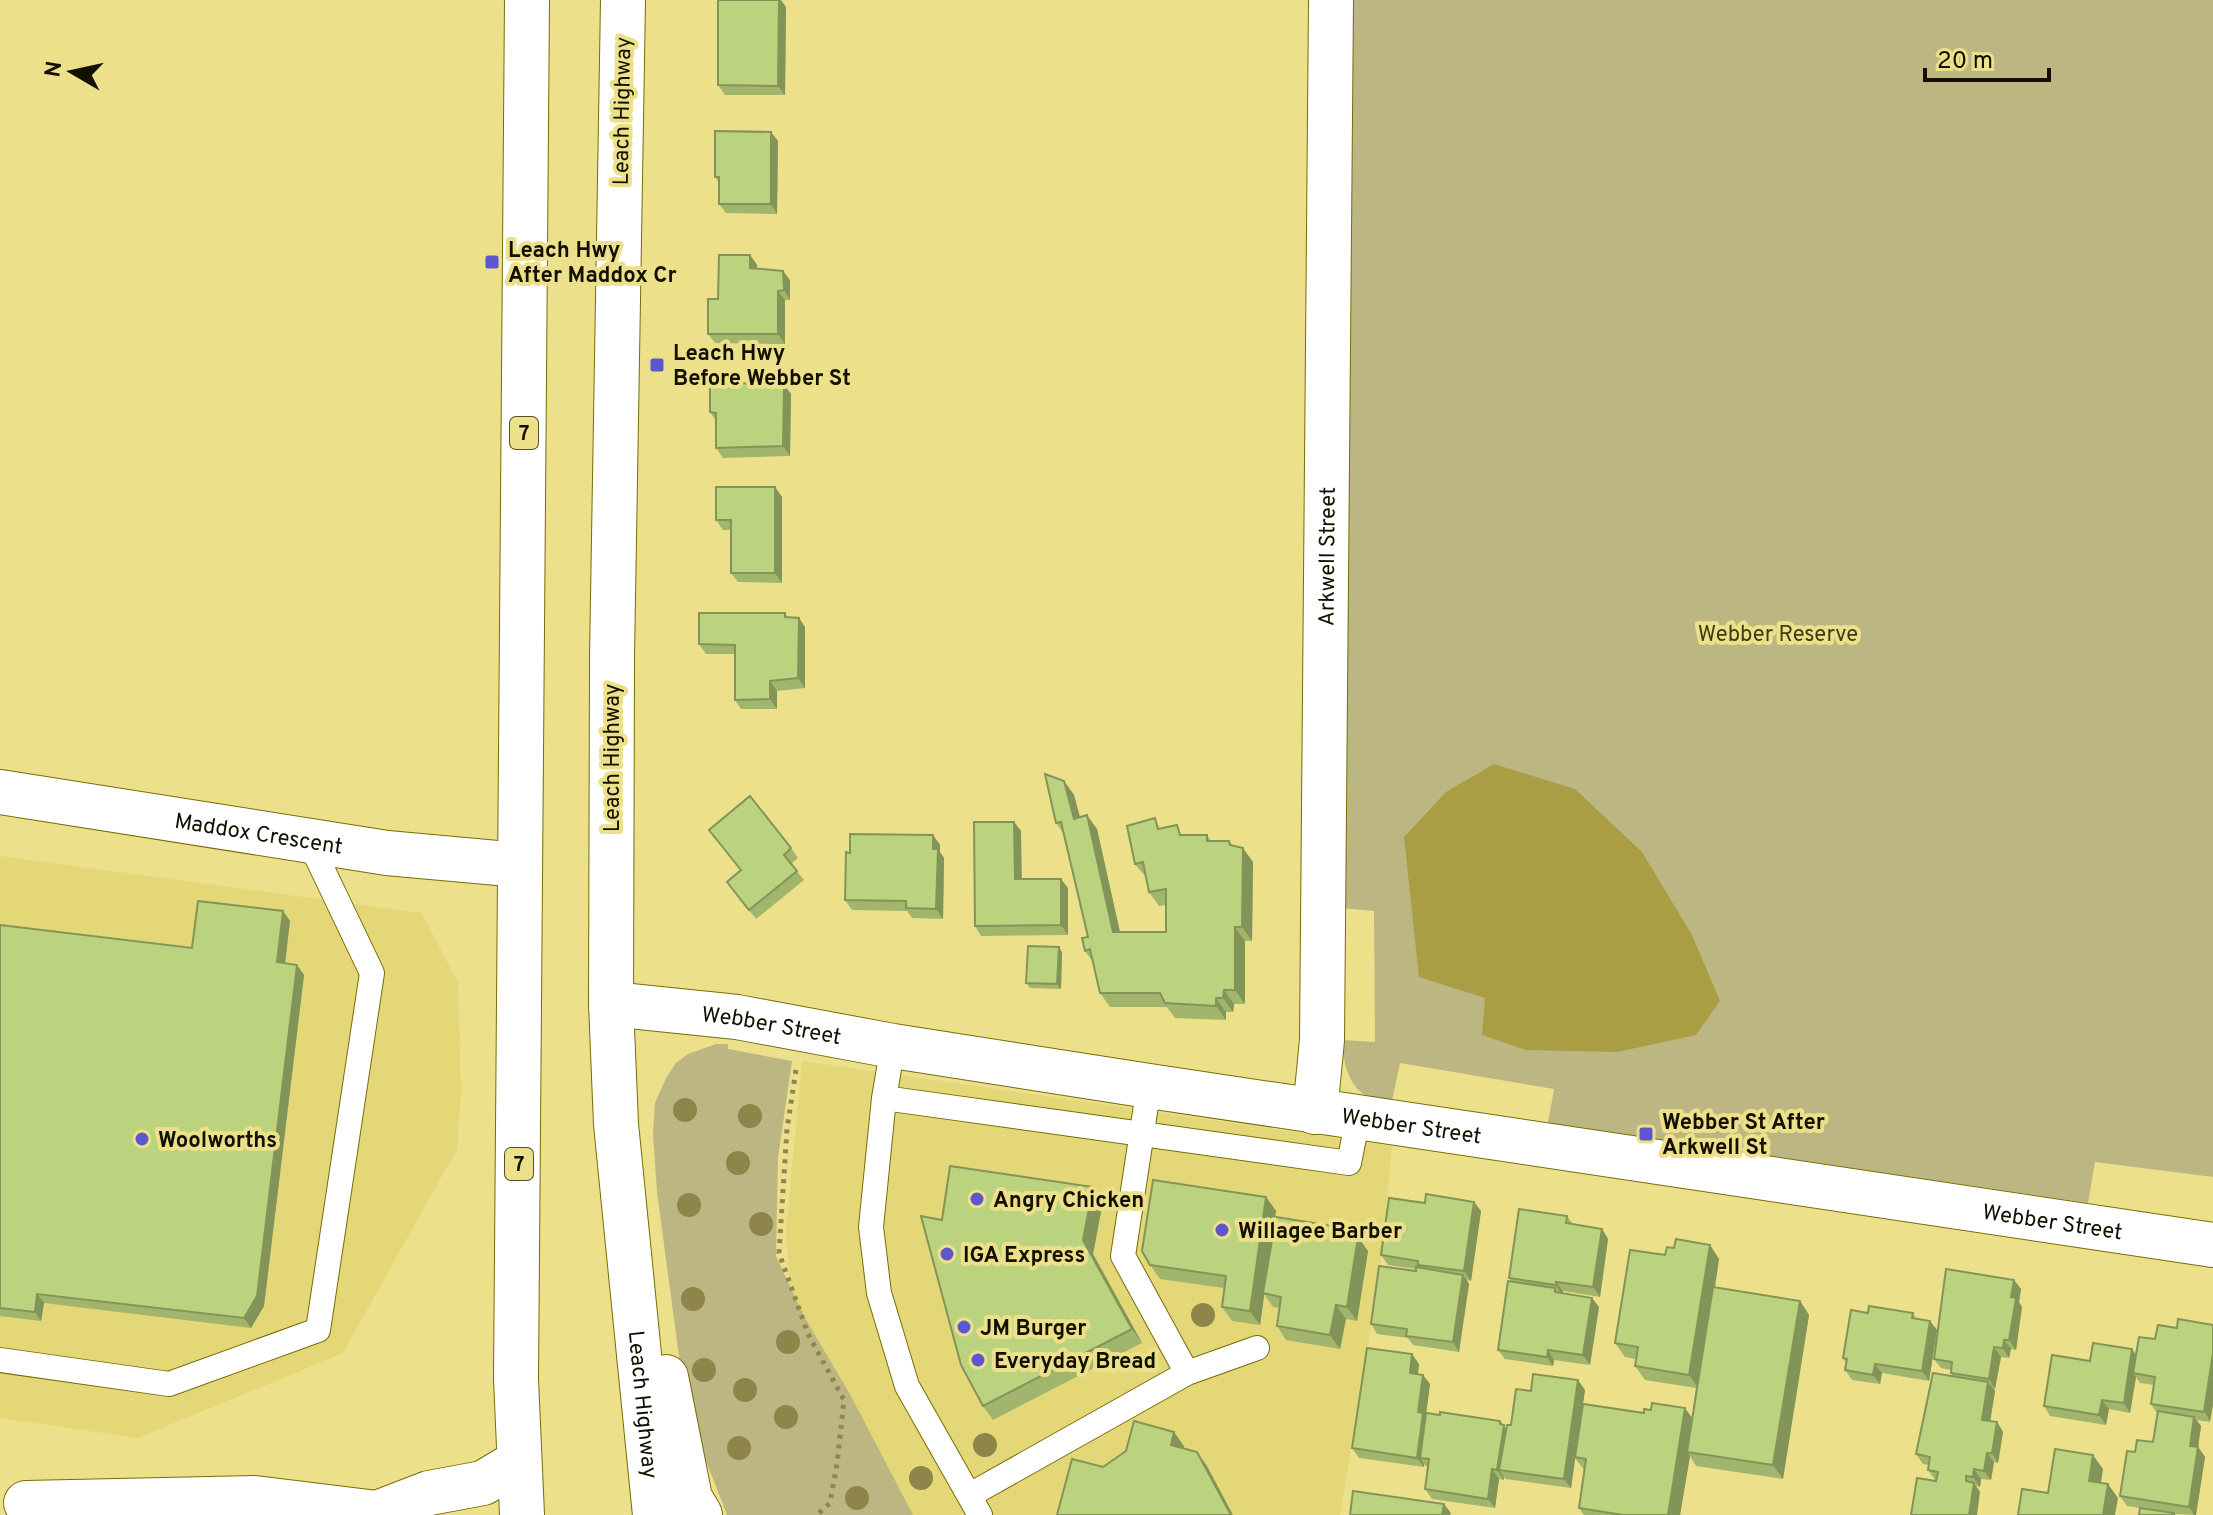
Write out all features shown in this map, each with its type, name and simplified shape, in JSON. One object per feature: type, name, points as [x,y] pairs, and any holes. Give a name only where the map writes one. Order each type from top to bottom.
[{"type":"main road","name":"7","points":[[522,1515],[516,1379],[527,0]]},
{"type":"main road","name":"Leach Highway","points":[[623,0],[612,658],[611,1004],[616,1124],[655,1515]]},
{"type":"main road","name":"Arkwell Street","points":[[1315,1112],[1322,1040],[1331,0]]},
{"type":"main road","name":"Maddox Crescent","points":[[0,792],[387,853],[520,865]]},
{"type":"main road","name":"Webber Street","points":[[611,1004],[737,1017],[893,1046],[1315,1112],[2213,1245]]},
{"type":"main road","points":[[628,1256],[661,1353],[690,1498],[700,1515]]},
{"type":"main road","points":[[26,1503],[255,1498],[377,1513],[429,1493],[483,1483],[518,1462]]},
{"type":"lane","points":[[0,1360],[169,1384],[318,1330],[372,973],[309,841]]},
{"type":"lane","points":[[893,1046],[884,1098],[871,1227],[879,1293],[907,1386],[975,1505],[1187,1373],[1257,1348]]},
{"type":"lane","points":[[1149,1086],[1123,1256],[1187,1373]]},
{"type":"lane","points":[[884,1098],[1349,1163],[1358,1118]]},
{"type":"path","points":[[802,1029],[787,1129],[779,1253],[808,1334],[844,1400],[830,1503],[817,1515]]},
{"type":"shaded area","points":[[1494,764],[1575,789],[1642,852],[1692,935],[1720,1001],[1696,1035],[1617,1052],[1526,1050],[1482,1035],[1485,998],[1419,977],[1404,837],[1446,792]]},
{"type":"shaded area","points":[[0,856],[422,913],[458,983],[461,1091],[457,1149],[343,1353],[138,1438],[0,1418]]},
{"type":"shaded area","points":[[802,1061],[1392,1146],[1380,1271],[1340,1515],[901,1515],[792,1319],[786,1232]]},
{"type":"green space","name":"Webber Reserve","points":[[1348,0],[2213,0],[2213,1177],[2095,1162],[2088,1203],[1548,1123],[1554,1089],[1400,1063],[1392,1101],[1365,1095],[1354,1084],[1345,1063],[1342,1040],[1375,1042],[1374,911],[1342,908]]},
{"type":"green space","points":[[716,1044],[728,1044],[728,1049],[792,1061],[778,1158],[776,1256],[805,1318],[851,1396],[913,1515],[727,1515],[686,1409],[657,1192],[653,1134],[655,1103],[676,1063],[688,1054]]},
{"type":"building","points":[[718,0],[779,0],[778,86],[718,85]]},
{"type":"building","points":[[715,131],[771,132],[771,204],[719,204],[719,177],[715,177]]},
{"type":"building","points":[[719,255],[750,255],[750,268],[783,271],[784,290],[778,291],[778,334],[708,334],[708,299],[718,299]]},
{"type":"building","points":[[710,382],[784,385],[783,446],[716,448],[716,413],[710,412]]},
{"type":"building","points":[[716,487],[775,487],[775,573],[731,573],[731,520],[716,520]]},
{"type":"building","points":[[699,613],[785,613],[785,617],[799,618],[798,678],[770,681],[770,699],[735,700],[735,645],[699,644]]},
{"type":"building","points":[[1045,774],[1064,781],[1074,819],[1087,815],[1113,932],[1166,932],[1166,889],[1149,892],[1143,862],[1135,864],[1127,826],[1155,818],[1158,829],[1177,825],[1180,835],[1207,835],[1207,841],[1229,841],[1230,845],[1243,848],[1242,927],[1235,927],[1235,990],[1224,990],[1223,998],[1216,998],[1216,1006],[1165,1003],[1160,993],[1100,993],[1090,949],[1085,951],[1082,938],[1088,937],[1061,822],[1056,823]]},
{"type":"building","points":[[750,796],[791,848],[784,855],[797,871],[749,910],[727,882],[741,870],[709,830]]},
{"type":"building","points":[[974,822],[1014,822],[1015,879],[1061,879],[1061,925],[975,926]]},
{"type":"building","points":[[850,834],[933,835],[933,849],[938,849],[936,909],[906,908],[906,901],[845,900],[846,852],[850,853]]},
{"type":"building","name":"Woolworths","points":[[198,901],[283,911],[277,962],[297,965],[257,1296],[244,1318],[37,1294],[35,1312],[0,1308],[0,925],[192,948]]},
{"type":"building","points":[[1028,946],[1059,947],[1057,984],[1026,983]]},
{"type":"building","points":[[950,1166],[1093,1187],[1083,1240],[1132,1329],[983,1406],[961,1365],[921,1216],[942,1220]]},
{"type":"building","points":[[1153,1180],[1266,1197],[1250,1311],[1222,1307],[1226,1276],[1150,1265],[1142,1251]]},
{"type":"building","points":[[1426,1194],[1474,1202],[1464,1271],[1418,1265],[1418,1261],[1381,1255],[1389,1198],[1425,1203]]},
{"type":"building","points":[[1519,1209],[1567,1216],[1566,1223],[1602,1229],[1593,1287],[1509,1278]]},
{"type":"building","points":[[1276,1217],[1339,1227],[1338,1234],[1358,1237],[1347,1307],[1336,1305],[1330,1335],[1277,1326],[1281,1297],[1263,1293]]},
{"type":"building","points":[[1676,1239],[1710,1245],[1689,1375],[1635,1366],[1638,1347],[1615,1343],[1630,1250],[1665,1255],[1667,1247],[1674,1248]]},
{"type":"building","points":[[1379,1266],[1416,1271],[1416,1267],[1463,1275],[1453,1342],[1406,1336],[1407,1329],[1371,1324]]},
{"type":"building","points":[[1946,1269],[2014,1280],[2011,1297],[2016,1298],[2009,1340],[2004,1340],[2003,1348],[1994,1347],[1989,1379],[1951,1373],[1952,1362],[1934,1359]]},
{"type":"building","points":[[1508,1281],[1555,1288],[1555,1292],[1592,1298],[1583,1355],[1548,1350],[1547,1357],[1498,1350]]},
{"type":"building","points":[[1713,1287],[1800,1301],[1773,1465],[1687,1452]]},
{"type":"building","points":[[1869,1306],[1913,1313],[1912,1318],[1930,1321],[1922,1371],[1875,1364],[1873,1375],[1845,1370],[1847,1359],[1843,1358],[1851,1310],[1868,1313]]},
{"type":"building","points":[[2178,1319],[2213,1325],[2213,1353],[2204,1412],[2151,1404],[2155,1377],[2133,1373],[2139,1337],[2155,1339],[2158,1325],[2177,1328]]},
{"type":"building","points":[[2093,1343],[2132,1349],[2124,1403],[2102,1400],[2099,1415],[2044,1406],[2052,1355],[2090,1361]]},
{"type":"building","points":[[1367,1348],[1412,1354],[1410,1373],[1423,1375],[1418,1412],[1423,1413],[1417,1458],[1352,1448]]},
{"type":"building","points":[[1933,1373],[1988,1382],[1982,1420],[1997,1422],[1992,1453],[1987,1453],[1984,1471],[1974,1469],[1973,1477],[1966,1476],[1966,1481],[1974,1483],[1969,1515],[1911,1515],[1917,1478],[1936,1481],[1938,1472],[1928,1470],[1930,1457],[1916,1454]]},
{"type":"building","points":[[1533,1374],[1578,1380],[1564,1479],[1499,1470],[1507,1425],[1511,1425],[1516,1389],[1531,1391]]},
{"type":"building","points":[[1652,1403],[1685,1408],[1668,1515],[1623,1515],[1579,1508],[1586,1459],[1575,1457],[1583,1404],[1644,1413],[1644,1409],[1651,1410]]},
{"type":"building","points":[[2158,1411],[2194,1417],[2190,1446],[2198,1447],[2189,1507],[2120,1496],[2127,1451],[2135,1452],[2137,1440],[2153,1442]]},
{"type":"building","points":[[1440,1412],[1500,1421],[1504,1425],[1497,1470],[1492,1469],[1488,1499],[1425,1489],[1429,1459],[1420,1458],[1426,1413],[1440,1415]]},
{"type":"building","points":[[1134,1421],[1174,1432],[1171,1445],[1197,1452],[1231,1515],[1057,1515],[1072,1459],[1103,1467],[1126,1451]]},
{"type":"building","points":[[2055,1449],[2093,1455],[2089,1481],[2108,1484],[2103,1515],[2018,1515],[2022,1489],[2048,1493]]},
{"type":"building","points":[[1353,1491],[1444,1504],[1442,1515],[1350,1515]]},
{"type":"building","points":[[2140,1508],[2174,1513],[2174,1515],[2139,1515]]},
{"type":"place","name":"Leach Hwy After Maddox Cr","points":[[492,262]]},
{"type":"place","name":"Leach Hwy Before Webber St","points":[[657,365]]},
{"type":"place","name":"Webber St After Arkwell St","points":[[1646,1134]]},
{"type":"place","name":"Woolworths","points":[[142,1139]]},
{"type":"place","name":"Angry Chicken","points":[[977,1199]]},
{"type":"place","name":"Willagee Barber","points":[[1222,1230]]},
{"type":"place","name":"IGA Express","points":[[947,1254]]},
{"type":"place","name":"JM Burger","points":[[964,1327]]},
{"type":"place","name":"Everyday Bread","points":[[978,1360]]}]
